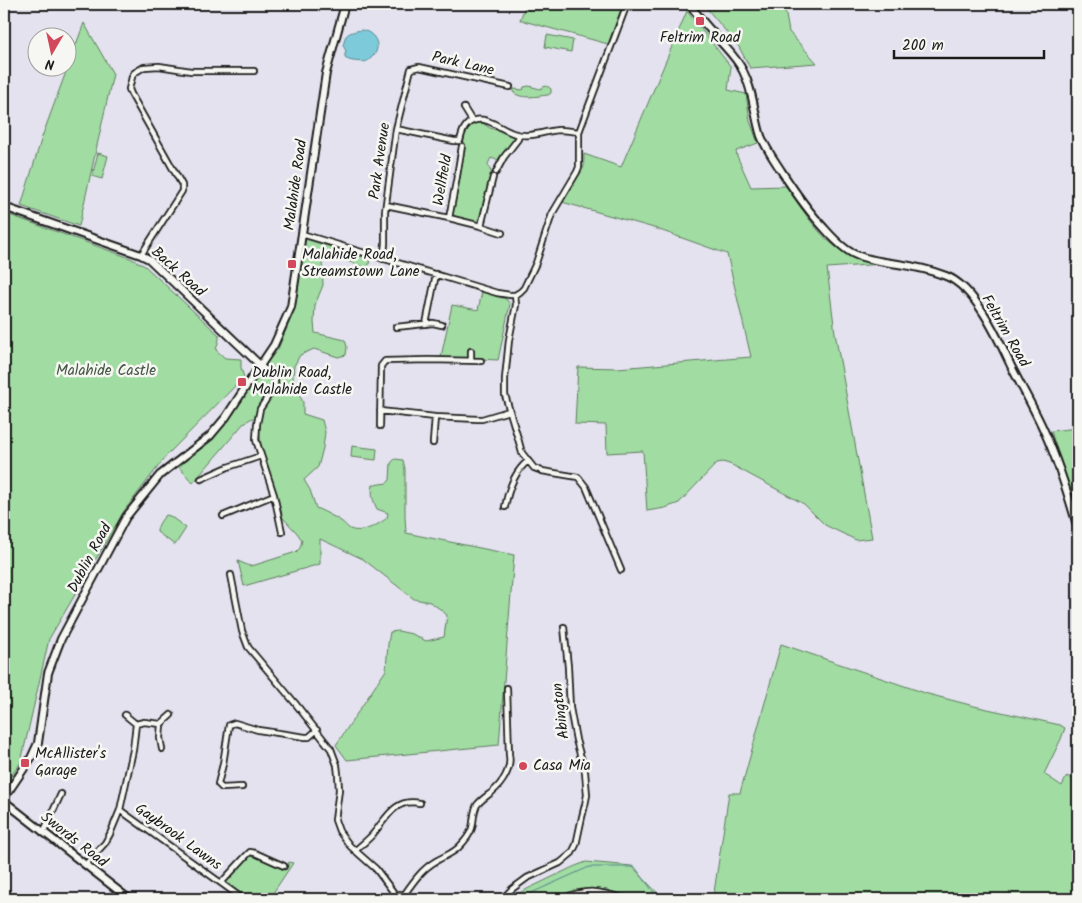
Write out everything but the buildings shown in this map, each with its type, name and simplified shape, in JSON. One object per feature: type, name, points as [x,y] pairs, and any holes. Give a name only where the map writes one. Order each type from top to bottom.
[{"type":"main road","name":"Malahide Road","points":[[260,365],[274,345],[291,307],[326,73],[345,4]]},
{"type":"main road","name":"Feltrim Road","points":[[689,4],[742,69],[748,81],[759,129],[767,149],[797,194],[825,229],[853,253],[866,258],[906,265],[945,276],[955,281],[978,305],[999,342],[1045,434],[1078,529]]},
{"type":"main road","name":"Back Road","points":[[4,208],[141,255],[155,265],[260,365]]},
{"type":"main road","name":"Dublin Road","points":[[4,799],[32,758],[38,743],[48,673],[61,639],[126,517],[160,475],[214,431],[226,417],[260,365]]},
{"type":"main road","name":"Swords Road","points":[[4,799],[129,899]]},
{"type":"street","points":[[302,234],[497,293],[515,295],[520,292],[524,288],[536,263],[552,214],[579,167],[579,132],[627,4]]},
{"type":"street","points":[[141,255],[182,192],[182,185],[130,94],[129,89],[134,73],[144,67],[159,66],[191,71],[254,71]]},
{"type":"street","name":"Park Lane","points":[[411,68],[419,67],[510,87]]},
{"type":"street","name":"Park Avenue","points":[[383,258],[386,204],[396,129],[411,68]]},
{"type":"street","points":[[464,108],[472,121]]},
{"type":"street","points":[[396,129],[454,141],[460,141],[464,128],[472,121],[482,120],[519,135],[540,134],[558,130],[579,132]]},
{"type":"street","points":[[496,172],[519,135]]},
{"type":"street","name":"Wellfield","points":[[449,218],[462,146]]},
{"type":"street","points":[[493,160],[500,164]]},
{"type":"street","points":[[481,226],[494,177]]},
{"type":"street","name":"Wellfield","points":[[386,204],[449,218],[502,233]]},
{"type":"street","points":[[426,324],[436,274]]},
{"type":"street","points":[[515,295],[516,305],[510,333],[505,395],[522,453],[534,468],[578,477],[586,488],[621,570]]},
{"type":"street","points":[[396,327],[433,323],[442,326]]},
{"type":"street","points":[[471,351],[471,361]]},
{"type":"street","points":[[380,426],[381,366],[385,361],[481,361]]},
{"type":"street","points":[[260,365],[272,376],[275,384],[260,409],[256,440],[274,495],[282,532]]},
{"type":"street","points":[[380,411],[435,417],[482,419],[509,411]]},
{"type":"street","points":[[433,443],[435,417]]},
{"type":"street","points":[[201,479],[228,467],[261,456]]},
{"type":"street","points":[[504,507],[507,495],[514,481],[522,466],[528,461]]},
{"type":"street","points":[[223,516],[274,495]]},
{"type":"street","points":[[231,575],[242,631],[248,647],[331,749],[337,765],[336,816],[337,825],[342,837],[376,869],[396,898],[400,894],[405,897],[424,869],[459,848],[472,830],[477,806],[497,787],[505,775],[510,760],[507,688]]},
{"type":"street","name":"Abington","points":[[502,899],[512,888],[527,878],[560,862],[572,852],[579,832],[585,805],[585,772],[570,708],[564,627]]},
{"type":"street","points":[[126,714],[136,724],[144,722],[161,724]]},
{"type":"street","points":[[162,749],[160,738],[161,724],[171,715]]},
{"type":"street","points":[[242,787],[222,788],[218,784],[229,725],[235,723],[258,730],[305,737],[310,737],[317,730]]},
{"type":"street","name":"Gaybrook Lawns","points":[[85,865],[105,843],[120,810],[133,750],[136,724]]},
{"type":"street","points":[[43,832],[61,794]]},
{"type":"street","points":[[355,851],[374,832],[390,811],[406,802],[420,803]]},
{"type":"street","name":"Gaybrook Lawns","points":[[120,810],[243,899]]},
{"type":"street","name":"Gaybrook Lawns","points":[[221,883],[250,852],[284,866]]},
{"type":"street","points":[[561,899],[582,892],[592,891],[603,892],[626,899]]},
{"type":"green space","points":[[526,4],[623,4],[608,44],[520,20]]},
{"type":"green space","points":[[703,4],[784,4],[789,32],[817,63],[750,68],[739,47]]},
{"type":"green space","points":[[687,11],[731,67],[728,90],[746,94],[750,121],[758,143],[736,151],[751,187],[786,186],[814,226],[832,244],[852,256],[882,264],[827,268],[835,333],[872,538],[856,540],[825,525],[804,504],[723,462],[717,463],[679,503],[647,511],[643,451],[607,453],[606,425],[575,424],[578,367],[618,368],[751,357],[727,254],[654,228],[562,202],[584,167],[584,154],[621,167]]},
{"type":"green space","points":[[84,23],[113,74],[79,226],[21,206],[42,137],[64,78],[78,78],[78,39]]},
{"type":"green space","points":[[547,35],[573,40],[571,52],[545,47]]},
{"type":"green space","points":[[529,86],[540,89],[545,86],[551,89],[551,93],[529,97],[520,96],[513,92],[514,89],[523,90],[524,87]]},
{"type":"green space","points":[[481,122],[490,128],[512,135],[514,138],[497,160],[491,158],[488,164],[493,174],[487,191],[482,222],[477,224],[451,214],[465,133],[471,125]]},
{"type":"green space","points":[[98,153],[108,156],[102,179],[92,176]]},
{"type":"green space","name":"Malahide Castle","points":[[4,213],[130,258],[145,266],[219,335],[216,350],[225,358],[241,359],[244,377],[167,455],[124,511],[49,639],[21,762],[4,787]]},
{"type":"green space","points":[[305,239],[370,259],[368,269],[329,256],[322,260],[323,285],[315,305],[315,333],[345,340],[347,347],[346,355],[338,357],[314,349],[300,355],[294,366],[293,377],[295,387],[303,402],[303,414],[322,420],[325,432],[318,467],[304,480],[310,490],[316,508],[341,521],[350,529],[365,530],[383,521],[387,518],[388,513],[377,509],[372,491],[373,485],[387,483],[390,480],[391,463],[395,459],[403,460],[405,469],[406,533],[514,555],[499,745],[347,760],[336,745],[386,670],[390,632],[398,631],[412,634],[426,641],[444,637],[447,615],[430,602],[414,599],[363,559],[320,539],[320,564],[244,586],[238,561],[249,566],[296,552],[300,548],[302,540],[283,518],[261,447],[257,420],[252,418],[244,423],[193,483],[177,465],[214,437],[258,373],[278,349],[295,308]]},
{"type":"green space","points":[[482,292],[506,299],[510,304],[498,360],[441,357],[452,305],[478,310]]},
{"type":"green space","points":[[1078,428],[1078,519],[1051,431]]},
{"type":"green space","points":[[352,446],[377,449],[376,460],[351,457]]},
{"type":"green space","points":[[166,515],[186,528],[175,545],[157,532],[160,523]]},
{"type":"green space","points":[[781,644],[928,694],[1060,725],[1065,728],[1044,774],[1062,786],[1067,776],[1078,782],[1078,899],[713,899],[729,793],[740,793]]},
{"type":"green space","points":[[253,855],[283,868],[289,862],[293,863],[269,899],[245,899],[225,884],[249,856]]},
{"type":"green space","points":[[586,862],[632,866],[663,899],[641,899],[641,896],[637,895],[634,898],[630,898],[607,890],[596,889],[581,890],[556,899],[511,899],[519,893]]},
{"type":"water","points":[[362,30],[371,34],[376,41],[377,50],[375,54],[365,62],[345,58],[346,51],[343,45],[346,36],[355,31]]},
{"type":"waterway","points":[[518,899],[589,867],[635,867],[655,894],[662,899]]},
{"type":"waterway","points":[[851,899],[857,896],[866,899]]},
{"type":"place","name":"Feltrim Road","points":[[700,21]]},
{"type":"place","name":"Malahide Road, Streamstown Lane","points":[[292,264]]},
{"type":"place","name":"Dublin Road, Malahide Castle","points":[[242,382]]},
{"type":"place","name":"McAllister's Garage","points":[[25,763]]},
{"type":"place","name":"Casa Mia","points":[[523,766]]}]
